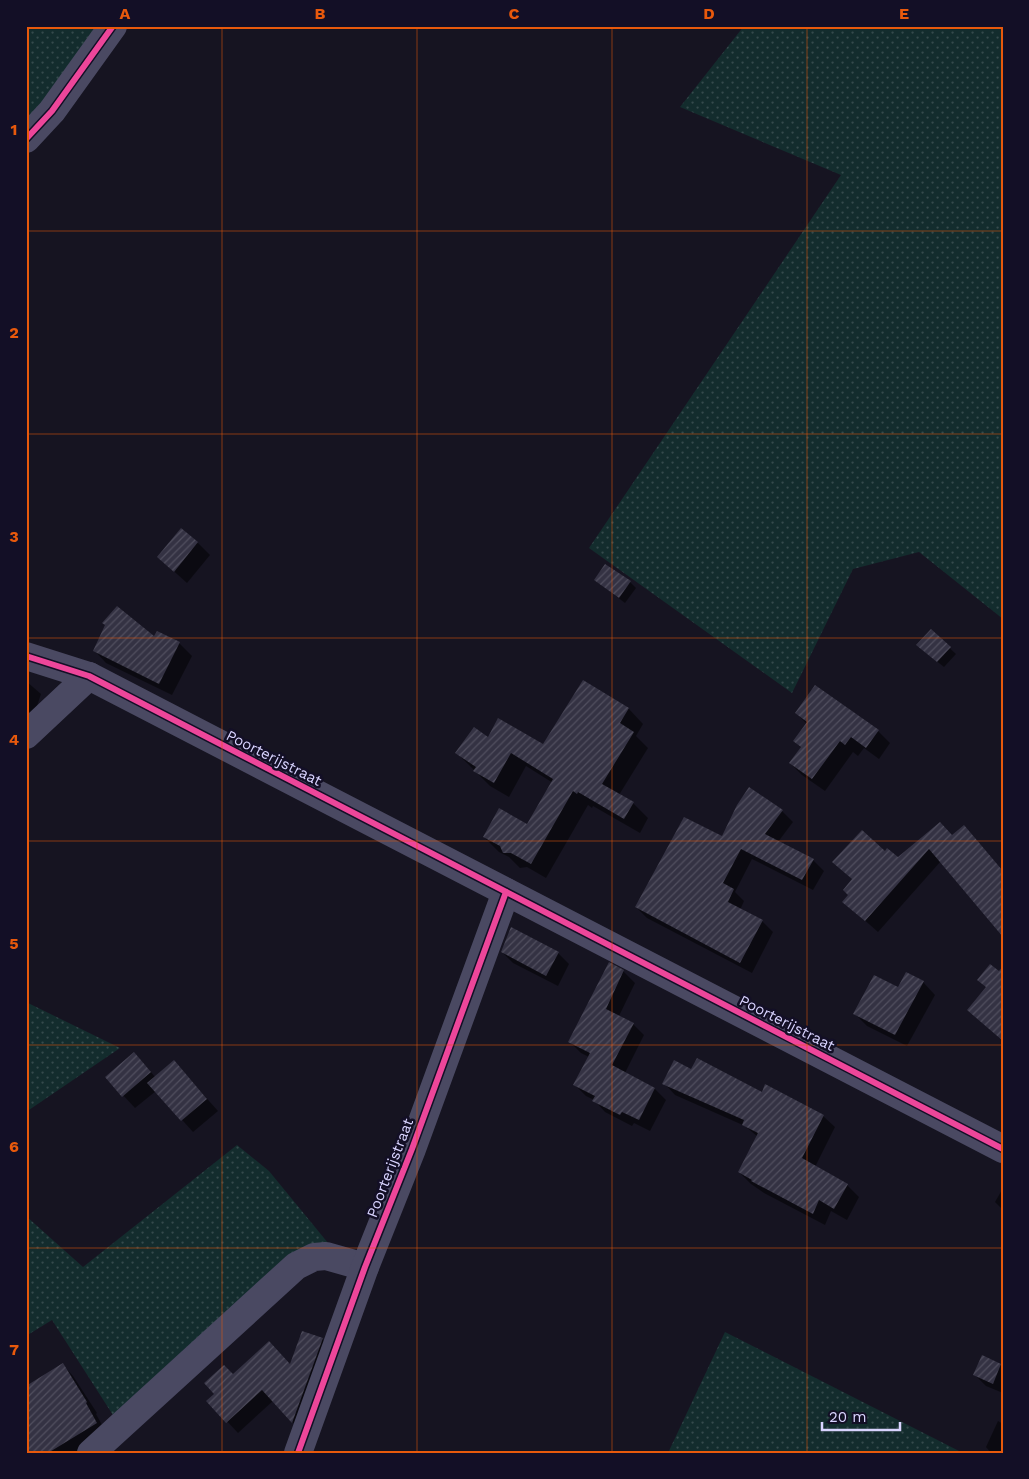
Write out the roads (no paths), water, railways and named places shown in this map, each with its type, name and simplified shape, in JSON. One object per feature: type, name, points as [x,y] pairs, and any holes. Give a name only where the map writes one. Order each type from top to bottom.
[{"type":"street","points":[[26,139],[52,111],[113,26]]},
{"type":"street","name":"Poorterijstraat","points":[[26,656],[88,676],[1003,1149]]},
{"type":"street","points":[[26,735],[88,676]]},
{"type":"street","name":"Poorterijstraat","points":[[298,1453],[365,1267],[412,1149],[506,892]]},
{"type":"street","points":[[91,1453],[296,1266],[314,1257],[326,1256],[365,1267]]}]
